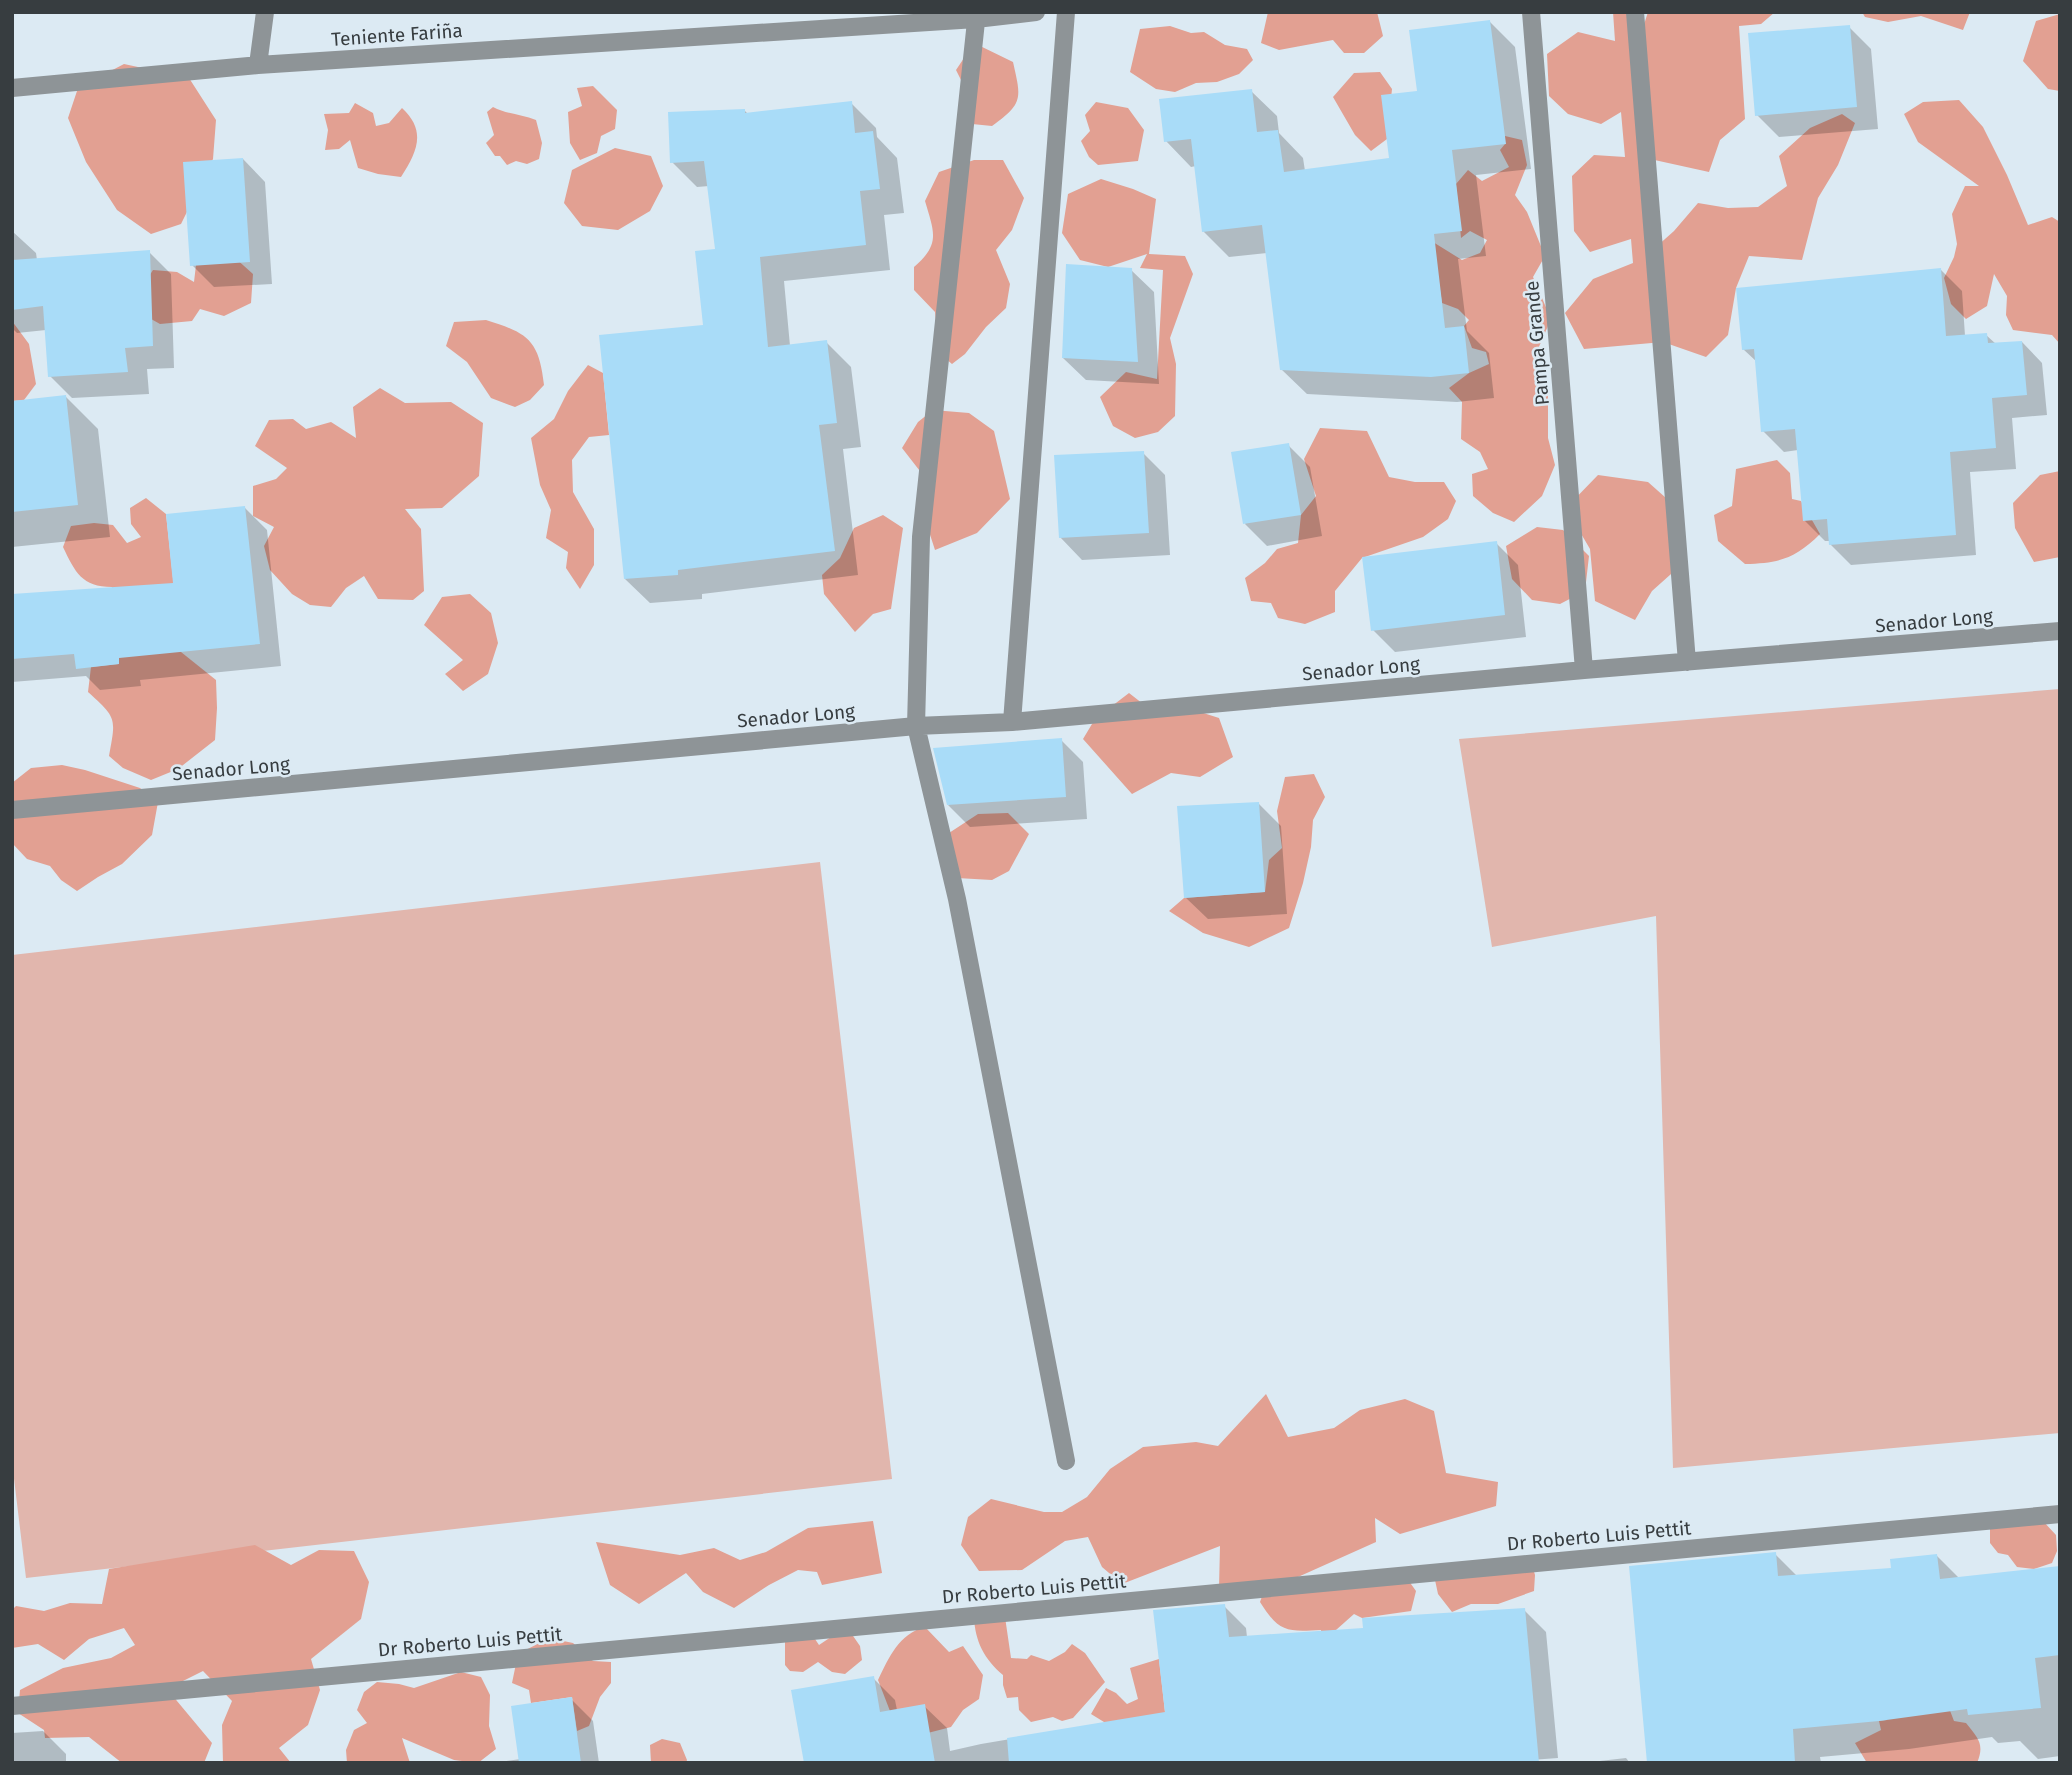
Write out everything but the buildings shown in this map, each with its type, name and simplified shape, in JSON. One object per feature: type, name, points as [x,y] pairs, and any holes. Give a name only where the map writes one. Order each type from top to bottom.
[{"type":"street","points":[[258,65],[265,12]]},
{"type":"street","name":"Teniente Fariña","points":[[12,88],[258,65],[1036,12]]},
{"type":"street","points":[[1012,722],[1066,12]]},
{"type":"street","name":"Pampa Grande","points":[[1531,12],[1584,670]]},
{"type":"street","points":[[1635,12],[1687,662]]},
{"type":"street","points":[[977,16],[921,537],[916,726],[957,899],[1066,1461]]},
{"type":"street","name":"Senador Long","points":[[12,810],[916,726],[1012,722],[1584,670],[2060,631]]},
{"type":"street","name":"Dr Roberto Luis Pettit","points":[[12,1706],[2060,1514]]},
{"type":"shaded area","points":[[1268,12],[1377,12],[1383,36],[1364,53],[1344,53],[1333,40],[1279,50],[1261,43]]},
{"type":"shaded area","points":[[1613,12],[1635,12],[1656,247],[1698,203],[1728,208],[1758,207],[1787,186],[1779,156],[1810,128],[1842,114],[1855,123],[1838,165],[1818,198],[1802,260],[1749,256],[1736,288],[1728,335],[1706,357],[1663,342],[1584,349],[1565,313],[1593,279],[1633,263],[1631,239],[1590,252],[1574,231],[1572,176],[1594,155],[1625,157],[1621,112],[1601,124],[1568,114],[1549,96],[1547,54],[1578,32],[1615,41]]},
{"type":"shaded area","points":[[1648,12],[1775,12],[1761,24],[1739,26],[1745,119],[1720,140],[1709,172],[1650,159],[1640,37]]},
{"type":"shaded area","points":[[1862,12],[1970,12],[1963,30],[1921,16],[1888,22],[1865,17]]},
{"type":"shaded area","points":[[2060,14],[2060,91],[2048,89],[2023,61],[2036,21]]},
{"type":"shaded area","points":[[1170,26],[1191,33],[1204,32],[1225,45],[1247,49],[1253,60],[1239,74],[1217,82],[1196,83],[1175,92],[1156,89],[1130,72],[1140,29]]},
{"type":"shaded area","points":[[974,43],[1013,62],[1016,74],[1018,99],[1010,111],[992,126],[962,123],[967,92],[956,70]]},
{"type":"shaded area","points":[[124,64],[189,78],[216,120],[213,159],[181,224],[151,234],[117,210],[86,162],[68,118],[78,88]]},
{"type":"shaded area","points":[[1380,72],[1392,89],[1387,139],[1371,151],[1355,135],[1333,97],[1354,73]]},
{"type":"shaded area","points":[[593,86],[617,110],[615,129],[601,136],[597,153],[580,160],[570,143],[568,112],[582,106],[577,88]]},
{"type":"shaded area","points":[[1959,100],[1983,127],[2028,225],[2052,217],[2060,222],[2060,344],[2052,335],[2013,330],[2006,315],[2007,296],[1994,274],[1987,306],[1966,319],[1951,304],[1944,278],[1957,244],[1952,214],[1965,186],[1979,186],[1918,142],[1904,114],[1923,102]]},
{"type":"shaded area","points":[[1096,102],[1128,108],[1144,130],[1138,161],[1098,165],[1089,157],[1081,141],[1090,131],[1085,115]]},
{"type":"shaded area","points":[[355,103],[373,113],[376,126],[389,123],[402,108],[415,125],[415,150],[401,177],[358,168],[350,140],[339,149],[325,150],[328,130],[324,114],[349,113]]},
{"type":"shaded area","points":[[493,107],[536,120],[542,143],[539,159],[527,164],[516,161],[507,165],[500,156],[495,156],[486,143],[494,135],[487,112]]},
{"type":"shaded area","points":[[1505,136],[1522,140],[1527,165],[1515,195],[1527,212],[1545,256],[1533,277],[1551,319],[1538,349],[1548,390],[1548,438],[1555,465],[1542,496],[1514,522],[1493,513],[1473,496],[1472,474],[1488,469],[1480,452],[1461,439],[1462,402],[1449,388],[1469,373],[1489,364],[1486,352],[1472,348],[1464,326],[1469,320],[1458,309],[1442,303],[1433,242],[1462,260],[1480,253],[1487,240],[1470,231],[1461,238],[1456,184],[1468,170],[1482,181],[1509,167],[1500,150],[1505,144]]},
{"type":"shaded area","points":[[615,148],[651,156],[663,186],[650,211],[618,230],[582,226],[564,203],[572,170]]},
{"type":"shaded area","points":[[974,160],[1003,160],[1024,198],[1012,230],[996,250],[1010,284],[1006,308],[986,327],[965,354],[952,364],[939,353],[935,312],[914,290],[914,267],[923,259],[932,244],[933,229],[925,201],[939,172]]},
{"type":"shaded area","points":[[1101,179],[1156,199],[1149,254],[1185,256],[1193,274],[1170,338],[1176,364],[1175,416],[1158,432],[1135,438],[1113,426],[1100,397],[1126,372],[1157,379],[1163,270],[1140,268],[1147,254],[1108,267],[1080,260],[1062,233],[1068,194]]},
{"type":"shaded area","points":[[234,257],[253,274],[251,303],[224,316],[200,309],[192,321],[160,324],[135,310],[137,295],[153,270],[177,272],[194,282],[196,265]]},
{"type":"shaded area","points":[[486,320],[521,334],[535,348],[539,358],[544,385],[530,400],[515,407],[491,398],[467,362],[446,346],[454,322]]},
{"type":"shaded area","points":[[12,321],[29,344],[36,384],[24,400],[12,401]]},
{"type":"shaded area","points":[[588,365],[603,373],[609,435],[589,437],[572,460],[573,492],[594,529],[594,565],[580,589],[566,568],[568,552],[546,538],[551,510],[540,485],[531,438],[554,419],[568,391]]},
{"type":"shaded area","points":[[380,388],[405,403],[451,402],[483,423],[479,476],[442,508],[405,509],[421,529],[424,591],[413,600],[378,599],[364,576],[346,588],[331,607],[310,605],[292,594],[270,570],[264,546],[274,527],[253,516],[253,486],[276,479],[287,468],[255,446],[269,420],[293,419],[306,429],[331,422],[356,438],[353,407]]},
{"type":"shaded area","points":[[933,410],[969,413],[994,431],[1010,499],[977,533],[935,550],[923,513],[923,475],[902,448],[918,422]]},
{"type":"shaded area","points":[[1320,428],[1367,431],[1389,477],[1415,482],[1444,482],[1456,501],[1448,519],[1423,537],[1362,558],[1335,591],[1335,612],[1305,624],[1278,618],[1271,603],[1251,601],[1245,578],[1265,563],[1277,549],[1298,543],[1301,515],[1316,496],[1304,459]]},
{"type":"shaded area","points":[[1777,460],[1790,473],[1792,499],[1801,501],[1820,534],[1803,549],[1786,558],[1745,564],[1718,541],[1714,515],[1732,506],[1736,469]]},
{"type":"shaded area","points":[[2060,471],[2060,557],[2034,562],[2015,528],[2013,503],[2040,475]]},
{"type":"shaded area","points":[[1598,475],[1648,482],[1666,498],[1680,566],[1652,591],[1635,620],[1595,601],[1590,549],[1566,508]]},
{"type":"shaded area","points":[[146,498],[166,514],[181,652],[216,680],[217,708],[215,740],[178,769],[151,780],[123,768],[109,756],[113,734],[112,720],[105,708],[88,692],[91,667],[119,664],[112,587],[86,581],[76,571],[63,547],[71,526],[94,523],[113,525],[127,543],[141,537],[131,524],[130,508]]},
{"type":"shaded area","points":[[883,515],[903,528],[891,609],[873,614],[855,632],[824,594],[822,575],[840,558],[854,528]]},
{"type":"shaded area","points":[[1537,527],[1563,530],[1589,556],[1585,591],[1560,604],[1532,600],[1512,579],[1506,546]]},
{"type":"shaded area","points":[[470,594],[491,613],[498,643],[488,674],[463,691],[445,674],[463,660],[424,625],[442,597]]},
{"type":"shaded area","points":[[2060,689],[2060,1433],[1673,1468],[1656,916],[1492,947],[1459,739]]},
{"type":"shaded area","points":[[1129,693],[1156,714],[1197,711],[1219,718],[1233,757],[1200,777],[1171,773],[1132,794],[1083,739],[1095,719]]},
{"type":"shaded area","points":[[62,765],[140,788],[158,802],[152,835],[122,864],[77,891],[61,880],[50,866],[27,859],[12,843],[12,783],[31,768]]},
{"type":"shaded area","points":[[1314,774],[1325,797],[1313,820],[1311,847],[1303,883],[1289,928],[1249,947],[1203,933],[1169,911],[1184,898],[1265,892],[1269,860],[1282,848],[1277,811],[1285,777]]},
{"type":"shaded area","points":[[1008,813],[1029,834],[1009,871],[992,880],[957,878],[949,833],[978,814]]},
{"type":"shaded area","points":[[820,862],[892,1479],[26,1578],[12,1462],[12,955]]},
{"type":"shaded area","points":[[1266,1394],[1288,1437],[1334,1428],[1360,1410],[1405,1399],[1434,1411],[1446,1473],[1498,1482],[1496,1506],[1400,1534],[1375,1518],[1376,1542],[1289,1581],[1401,1570],[1416,1591],[1411,1611],[1362,1618],[1354,1614],[1336,1630],[1325,1682],[1321,1630],[1299,1631],[1278,1625],[1260,1602],[1266,1585],[1219,1588],[1220,1546],[1122,1584],[1102,1567],[1088,1537],[1065,1541],[1022,1570],[979,1571],[961,1545],[968,1517],[991,1499],[1044,1512],[1062,1512],[1087,1497],[1110,1469],[1143,1447],[1196,1442],[1218,1446]]},
{"type":"shaded area","points":[[2042,1520],[2056,1535],[2057,1551],[2052,1563],[2034,1569],[2017,1567],[2008,1555],[1998,1553],[1990,1543],[1990,1529]]},
{"type":"shaded area","points":[[873,1521],[882,1573],[822,1585],[817,1572],[798,1570],[734,1608],[703,1592],[686,1573],[639,1604],[610,1585],[596,1542],[680,1555],[714,1548],[740,1560],[766,1552],[808,1528]]},
{"type":"shaded area","points":[[255,1545],[291,1565],[319,1550],[354,1551],[369,1582],[361,1619],[311,1659],[320,1690],[308,1725],[279,1748],[291,1763],[223,1763],[222,1725],[232,1701],[203,1671],[167,1689],[212,1743],[204,1763],[122,1763],[89,1737],[45,1738],[44,1730],[18,1713],[20,1690],[63,1668],[111,1658],[135,1645],[124,1628],[89,1639],[64,1660],[38,1644],[12,1648],[12,1610],[16,1606],[44,1611],[70,1603],[102,1604],[109,1569]]},
{"type":"shaded area","points":[[1530,1558],[1535,1575],[1534,1591],[1498,1604],[1471,1604],[1452,1612],[1438,1594],[1435,1580]]},
{"type":"shaded area","points":[[974,1617],[1005,1617],[1011,1658],[1027,1659],[1031,1655],[1049,1661],[1065,1652],[1072,1644],[1085,1653],[1105,1682],[1073,1718],[1062,1721],[1053,1717],[1031,1722],[1019,1710],[1018,1697],[1007,1698],[1003,1675],[991,1663],[979,1642]]},
{"type":"shaded area","points":[[925,1627],[949,1652],[963,1646],[983,1675],[979,1699],[963,1710],[951,1727],[920,1735],[895,1724],[878,1680],[902,1641],[916,1630]]},
{"type":"shaded area","points":[[851,1633],[860,1646],[862,1660],[845,1674],[832,1672],[818,1662],[803,1672],[790,1671],[785,1665],[785,1639],[813,1636],[819,1645],[831,1637]]},
{"type":"shaded area","points":[[549,1638],[573,1643],[593,1661],[611,1662],[611,1683],[600,1697],[589,1726],[577,1731],[572,1697],[531,1703],[529,1690],[512,1683],[518,1654]]},
{"type":"shaded area","points":[[1159,1659],[1169,1748],[1108,1740],[1104,1722],[1091,1714],[1106,1688],[1127,1704],[1138,1699],[1130,1668]]},
{"type":"shaded area","points":[[461,1672],[481,1677],[490,1695],[489,1726],[496,1749],[478,1763],[454,1760],[402,1738],[410,1763],[347,1763],[346,1750],[354,1730],[367,1723],[357,1710],[364,1692],[377,1682],[414,1688]]},
{"type":"shaded area","points":[[1886,1707],[1949,1708],[1954,1721],[1966,1723],[1977,1737],[1980,1751],[1977,1763],[1867,1763],[1855,1743],[1881,1730],[1879,1721],[1887,1720]]},
{"type":"shaded area","points":[[662,1739],[680,1743],[686,1763],[651,1763],[650,1745]]}]
